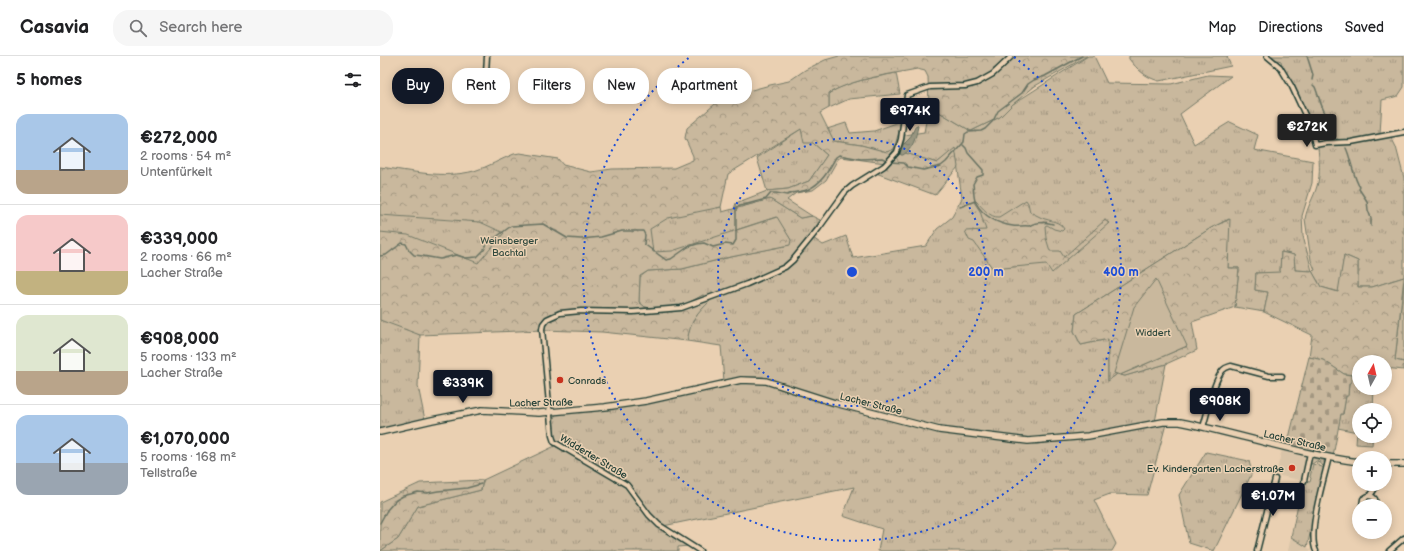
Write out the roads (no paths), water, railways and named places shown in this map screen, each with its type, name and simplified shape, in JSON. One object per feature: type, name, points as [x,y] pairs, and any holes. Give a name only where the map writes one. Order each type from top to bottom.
[{"type":"street","points":[[486,68],[487,56]]},
{"type":"street","points":[[550,412],[542,329],[543,324],[548,317],[560,313],[581,311],[633,312],[675,309],[726,292],[777,272],[793,260],[819,228],[845,192],[887,163],[897,152],[900,144],[907,95],[926,88],[965,86],[977,83],[993,74],[1012,56]]},
{"type":"street","points":[[1267,56],[1278,64],[1287,78],[1299,100],[1312,132],[1314,143],[1317,145],[1326,142],[1351,142],[1404,132]]},
{"type":"street","points":[[1203,427],[1217,383],[1225,368],[1231,366],[1269,376],[1282,376]]},
{"type":"street","name":"Lacher Straße","points":[[380,432],[482,410],[528,413],[605,407],[646,401],[724,383],[754,379],[766,381],[835,403],[939,430],[1028,441],[1088,436],[1168,421],[1203,427],[1329,458],[1352,461]]},
{"type":"street","name":"Widderter Straße","points":[[550,412],[552,436],[555,443],[627,485],[653,520],[665,530],[700,551]]},
{"type":"street","points":[[1304,481],[1310,453]]},
{"type":"street","points":[[1316,551],[1313,542],[1313,528],[1329,458]]},
{"type":"street","points":[[1392,464],[1404,464]]},
{"type":"street","points":[[1258,551],[1275,479]]},
{"type":"street","points":[[1363,499],[1366,496],[1370,496],[1373,491]]},
{"type":"street","points":[[1370,496],[1374,499]]},
{"type":"street","points":[[1389,551],[1404,538]]},
{"type":"water","points":[[916,125],[918,126],[914,142],[903,155],[901,155],[900,153],[903,145],[910,138]]},
{"type":"waterway","points":[[380,256],[386,255],[402,243],[406,244],[414,255],[440,259],[456,255],[466,258],[477,257],[484,250],[490,238],[495,238],[511,226],[543,224],[567,238],[581,239],[601,237],[622,231],[643,231],[645,235],[644,244],[666,260],[671,259],[688,247],[697,244],[704,243],[713,247],[725,244],[733,245],[736,240],[736,207],[766,199],[771,193],[787,195],[809,189],[822,179],[836,157],[839,155],[861,159],[882,158],[891,162],[904,163],[908,167],[923,170],[941,166],[964,142],[965,134],[968,132],[981,131],[985,129],[993,121],[998,111],[1022,93],[1028,84],[1082,56]]},
{"type":"waterway","points":[[1307,56],[1313,75],[1312,80]]},
{"type":"waterway","points":[[1313,85],[1326,115],[1333,122],[1332,135],[1336,139],[1343,141]]},
{"type":"waterway","points":[[963,145],[983,170],[983,175],[977,177],[973,184],[975,201],[983,212],[992,219],[1013,226],[1029,226],[1041,223],[1053,224]]},
{"type":"waterway","points":[[1346,148],[1356,180],[1360,187],[1359,189],[1367,201],[1371,218],[1371,226]]},
{"type":"waterway","points":[[960,207],[975,201]]},
{"type":"waterway","points":[[380,523],[387,510],[396,500],[403,496],[418,492],[427,493],[467,488],[481,484]]},
{"type":"place","name":"Conrads","points":[[560,380]]},
{"type":"place","name":"Ev. Kindergarten Lacherstraße","points":[[1292,468]]},
{"type":"park label","name":"Weinsberger Bachtal","points":[[509,246]]},
{"type":"park label","name":"Widdert","points":[[1153,332]]}]
